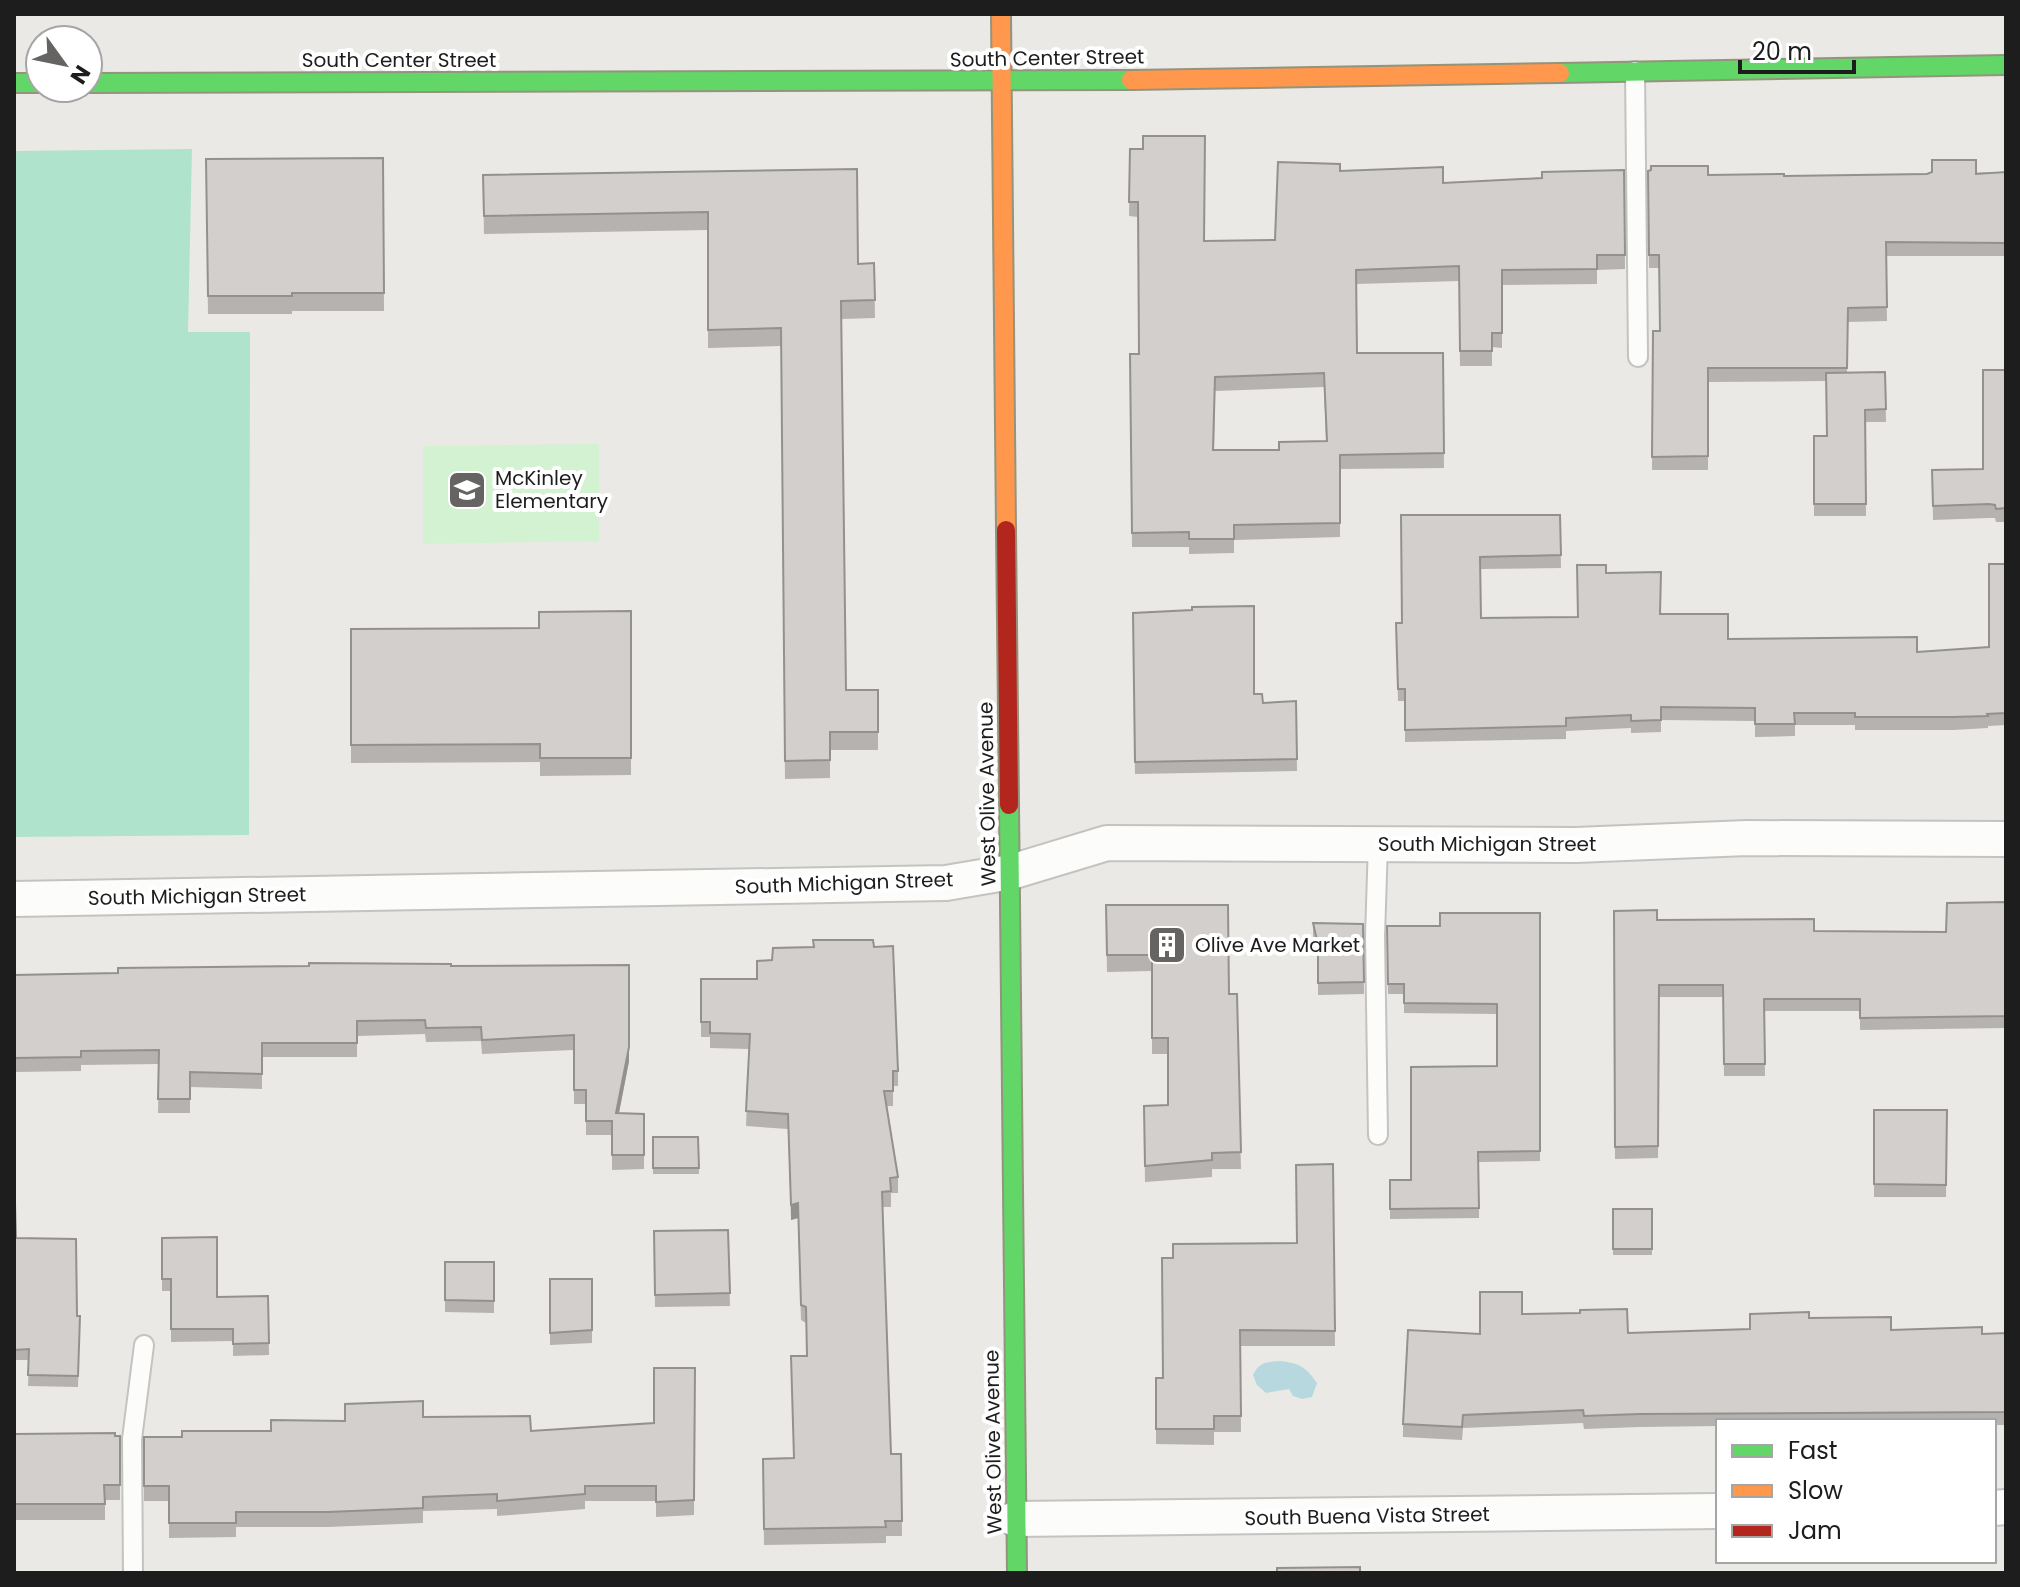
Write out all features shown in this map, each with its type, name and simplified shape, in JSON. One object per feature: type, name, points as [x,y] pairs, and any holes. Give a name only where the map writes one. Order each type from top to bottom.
[{"type":"street","name":"West Olive Avenue","points":[[1001,14],[1017,1573]]},
{"type":"street","name":"South Center Street","points":[[104,83],[1002,82],[2006,65]]},
{"type":"street","name":"South Michigan Street","points":[[14,899],[946,883],[1011,872],[1107,843],[1576,845],[1747,838],[2006,839]]},
{"type":"street","name":"South Buena Vista Street","points":[[1015,1519],[1716,1511]]},
{"type":"lane","points":[[1635,71],[1638,357]]},
{"type":"lane","points":[[1378,843],[1375,936],[1378,1135]]},
{"type":"lane","points":[[133,1573],[132,1439],[144,1345]]},
{"type":"green space","points":[[192,149],[188,332],[250,332],[249,835],[14,837],[14,151]]},
{"type":"green space","points":[[599,444],[599,541],[423,544],[423,446]]},
{"type":"water","points":[[1280,1361],[1302,1367],[1309,1373],[1317,1383],[1312,1397],[1302,1399],[1293,1396],[1289,1389],[1266,1393],[1257,1385],[1253,1375],[1258,1367],[1267,1362]]},
{"type":"building","points":[[1143,136],[1205,136],[1204,241],[1275,240],[1278,162],[1340,164],[1340,171],[1443,167],[1443,183],[1542,178],[1542,172],[1624,170],[1625,255],[1597,255],[1597,269],[1502,270],[1502,333],[1492,333],[1492,351],[1460,351],[1459,266],[1356,270],[1357,353],[1443,353],[1444,453],[1340,455],[1340,523],[1234,525],[1234,539],[1189,539],[1189,532],[1132,533],[1130,354],[1139,354],[1138,202],[1129,202],[1130,149],[1143,149]],"holes":[[[1324,373],[1327,441],[1279,442],[1279,450],[1213,450],[1215,377]]]},
{"type":"building","points":[[383,158],[384,293],[208,296],[206,159]]},
{"type":"building","points":[[1932,160],[1976,160],[1976,174],[2006,172],[2006,243],[1886,242],[1887,307],[1848,308],[1847,368],[1708,368],[1708,456],[1652,457],[1653,331],[1660,331],[1659,255],[1649,255],[1648,171],[1651,166],[1708,166],[1708,175],[1927,174],[1932,172]]},
{"type":"building","points":[[857,169],[858,264],[874,263],[875,300],[841,301],[846,690],[878,690],[878,732],[830,732],[830,760],[785,761],[781,328],[708,330],[708,212],[484,216],[483,175]]},
{"type":"building","points":[[1983,370],[2006,370],[2006,508],[1996,509],[1995,505],[1989,504],[1933,506],[1932,470],[1983,469]]},
{"type":"building","points":[[1885,372],[1886,409],[1865,410],[1866,504],[1814,504],[1814,436],[1827,436],[1826,373]]},
{"type":"building","points":[[1401,515],[1560,515],[1561,555],[1480,557],[1481,618],[1578,617],[1577,565],[1606,565],[1606,573],[1661,572],[1660,614],[1728,614],[1728,639],[1917,637],[1917,652],[1989,647],[1989,564],[2006,564],[2006,713],[1953,717],[1855,717],[1855,713],[1794,713],[1795,724],[1755,724],[1755,708],[1661,707],[1661,720],[1631,721],[1631,715],[1566,718],[1566,726],[1405,730],[1405,689],[1398,689],[1396,623],[1402,623]]},
{"type":"building","points":[[1254,606],[1254,694],[1262,694],[1263,703],[1296,701],[1297,759],[1135,762],[1133,613],[1192,610],[1192,607]]},
{"type":"building","points":[[631,611],[631,758],[540,758],[540,744],[351,745],[351,629],[539,628],[539,612]]},
{"type":"building","points":[[2006,902],[2006,1016],[1860,1018],[1860,999],[1764,999],[1765,1064],[1724,1064],[1723,985],[1659,985],[1658,1146],[1615,1147],[1614,911],[1657,910],[1657,920],[1814,919],[1814,931],[1946,932],[1947,903]]},
{"type":"building","points":[[1106,905],[1228,905],[1229,994],[1237,994],[1241,1152],[1212,1153],[1212,1160],[1145,1166],[1144,1106],[1168,1105],[1168,1038],[1152,1038],[1152,955],[1107,955]]},
{"type":"building","points":[[1440,913],[1540,913],[1540,1151],[1478,1152],[1479,1208],[1390,1209],[1390,1180],[1411,1180],[1411,1067],[1497,1066],[1497,1004],[1404,1003],[1404,984],[1388,984],[1387,926],[1440,926]]},
{"type":"building","points":[[1313,923],[1363,924],[1364,982],[1318,983],[1318,944]]},
{"type":"building","points":[[813,940],[873,940],[874,947],[893,946],[898,1071],[893,1071],[893,1091],[884,1091],[898,1177],[890,1178],[891,1191],[882,1192],[891,1454],[901,1454],[902,1521],[885,1521],[886,1527],[764,1529],[763,1459],[794,1458],[791,1356],[807,1356],[806,1307],[801,1305],[798,1203],[791,1205],[788,1114],[746,1111],[750,1034],[710,1033],[710,1022],[701,1022],[701,979],[757,979],[757,961],[772,960],[773,948],[814,947]]},
{"type":"building","points":[[309,963],[629,965],[629,1047],[616,1113],[644,1114],[644,1155],[612,1155],[612,1121],[586,1121],[586,1090],[574,1090],[574,1035],[482,1040],[481,1027],[426,1028],[425,1020],[357,1021],[357,1043],[262,1043],[262,1074],[190,1072],[190,1099],[158,1099],[159,1050],[81,1051],[81,1057],[14,1058],[14,975],[118,973],[118,968],[309,966]]},
{"type":"building","points":[[1874,1110],[1947,1110],[1946,1185],[1874,1184]]},
{"type":"building","points":[[653,1137],[698,1137],[699,1168],[653,1168]]},
{"type":"building","points":[[1333,1164],[1335,1331],[1240,1330],[1241,1416],[1214,1416],[1214,1429],[1156,1429],[1156,1378],[1163,1378],[1162,1258],[1173,1258],[1173,1244],[1297,1243],[1296,1165]]},
{"type":"building","points":[[14,1166],[16,1238],[76,1239],[77,1316],[80,1316],[78,1376],[28,1375],[29,1349],[14,1350]]},
{"type":"building","points":[[1613,1209],[1652,1209],[1652,1249],[1613,1249]]},
{"type":"building","points":[[728,1230],[730,1293],[655,1295],[654,1231]]},
{"type":"building","points":[[217,1237],[217,1297],[268,1296],[269,1343],[233,1344],[233,1329],[171,1329],[171,1279],[162,1279],[162,1238]]},
{"type":"building","points":[[445,1262],[494,1262],[494,1301],[445,1300]]},
{"type":"building","points":[[550,1279],[592,1279],[592,1330],[550,1333]]},
{"type":"building","points":[[1480,1292],[1522,1292],[1522,1314],[1627,1309],[1628,1333],[1750,1329],[1750,1314],[1809,1312],[1809,1318],[1891,1317],[1891,1330],[1982,1327],[1982,1334],[2006,1333],[2006,1412],[1584,1416],[1583,1410],[1463,1415],[1462,1427],[1403,1424],[1408,1330],[1480,1334]]},
{"type":"building","points":[[654,1368],[695,1368],[694,1500],[656,1502],[656,1486],[585,1486],[585,1494],[497,1501],[497,1494],[423,1497],[423,1508],[236,1512],[236,1523],[169,1523],[169,1486],[144,1486],[144,1437],[182,1437],[182,1431],[271,1431],[271,1420],[345,1421],[345,1404],[423,1401],[423,1417],[530,1416],[531,1431],[654,1423]]},
{"type":"building","points":[[115,1433],[115,1436],[120,1436],[120,1485],[104,1485],[105,1504],[14,1504],[14,1434]]},
{"type":"building","points":[[1360,1567],[1360,1573],[1277,1573],[1277,1568]]},
{"type":"traffic: fast","points":[[1560,73],[2006,65]]},
{"type":"traffic: fast","points":[[104,83],[1131,80]]},
{"type":"traffic: fast","points":[[14,83],[24,83]]},
{"type":"traffic: fast","points":[[1009,805],[1017,1573]]},
{"type":"traffic: slow","points":[[1001,14],[1006,530]]},
{"type":"traffic: slow","points":[[1131,80],[1560,73]]},
{"type":"traffic: jam","points":[[1006,530],[1009,805]]},
{"type":"place","name":"McKinley Elementary","points":[[467,490]]},
{"type":"place","name":"Olive Ave Market","points":[[1167,945]]}]
